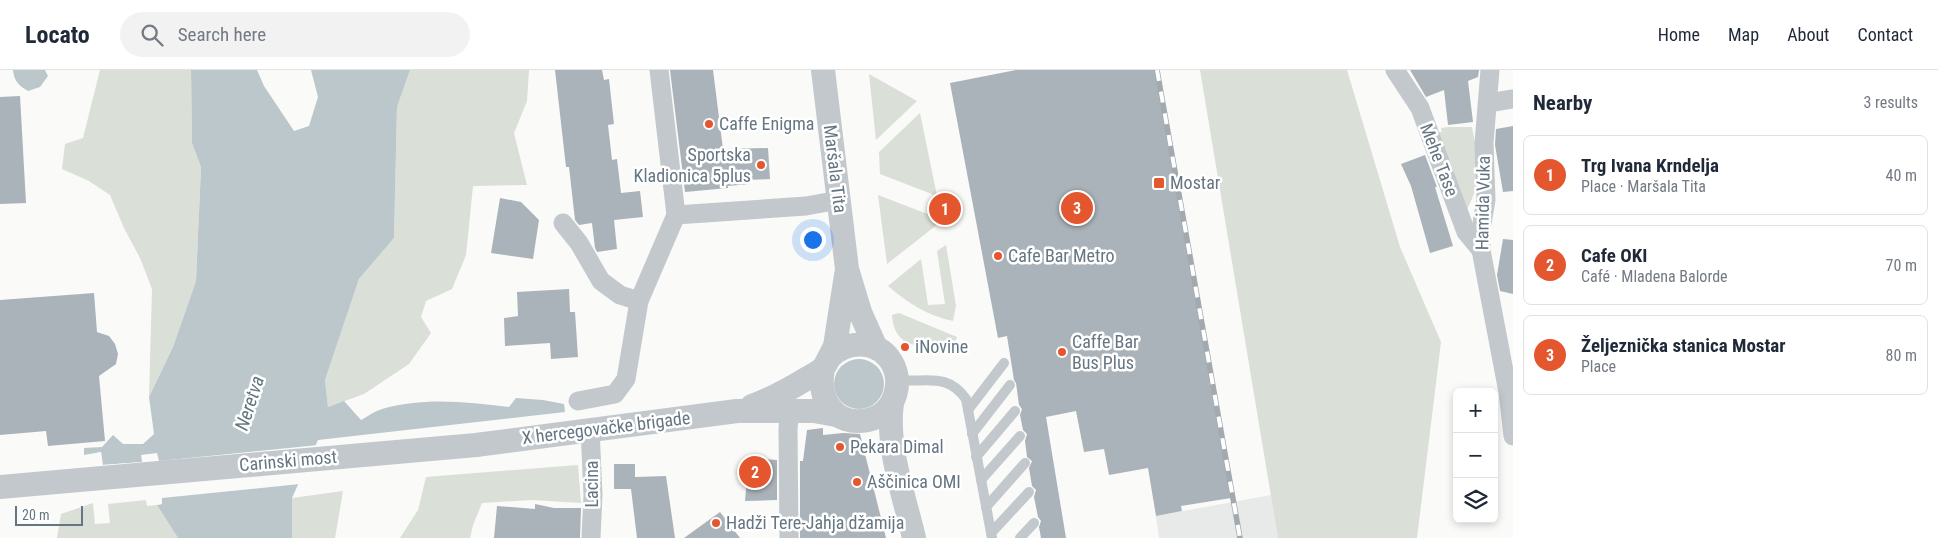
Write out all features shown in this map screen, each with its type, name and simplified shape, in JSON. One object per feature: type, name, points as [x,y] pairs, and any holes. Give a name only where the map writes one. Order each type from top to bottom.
[{"type":"street","points":[[578,401],[615,394],[626,379],[638,301],[676,215],[659,70]]},
{"type":"street","name":"Maršala Tita","points":[[823,70],[847,269],[860,312],[876,348]]},
{"type":"street","name":"Mehe Tase","points":[[1396,70],[1420,108],[1466,232],[1480,250]]},
{"type":"street","points":[[1489,87],[1513,99]]},
{"type":"street","name":"Hamida Vuka","points":[[1489,87],[1484,143],[1486,200],[1481,229],[1480,250],[1508,392],[1513,436]]},
{"type":"street","points":[[676,215],[806,206],[839,200]]},
{"type":"street","points":[[563,223],[579,243],[601,281],[620,295],[638,301]]},
{"type":"street","name":"Maršala Tita","points":[[826,364],[835,346],[847,269]]},
{"type":"street","points":[[895,392],[884,413],[860,422],[848,420],[836,414],[827,406],[820,382],[826,364],[839,350],[851,345],[864,344],[876,348],[891,361],[895,392],[890,416],[891,439],[914,538]]},
{"type":"street","name":"X hercegovačke brigade","points":[[737,411],[777,397],[826,364]]},
{"type":"street","name":"X hercegovačke brigade","points":[[476,445],[737,411],[797,411],[836,414]]},
{"type":"street","points":[[789,538],[788,428],[789,419],[797,411]]},
{"type":"street","points":[[860,422],[880,442],[898,473]]},
{"type":"street","name":"Lacina","points":[[590,429],[593,495],[591,538]]},
{"type":"street","name":"Carinski most","points":[[0,487],[476,445]]},
{"type":"lane","points":[[968,410],[1004,363]]},
{"type":"lane","points":[[895,392],[946,382],[959,389],[966,399],[991,535]]},
{"type":"lane","points":[[972,434],[1010,385]]},
{"type":"lane","points":[[976,457],[1015,411]]},
{"type":"lane","points":[[981,480],[1020,436]]},
{"type":"lane","points":[[986,507],[1025,463]]},
{"type":"lane","points":[[991,535],[1030,492]]},
{"type":"lane","points":[[1020,538],[1034,523]]},
{"type":"shaded area","points":[[100,70],[191,70],[192,143],[201,167],[196,281],[173,347],[149,397],[152,289],[140,258],[124,228],[110,195],[89,181],[62,169],[65,144],[83,138]]},
{"type":"shaded area","points":[[410,70],[529,70],[527,101],[514,133],[527,185],[473,186],[466,255],[452,289],[426,301],[421,317],[431,333],[409,364],[364,394],[328,407],[325,380],[359,279],[394,238],[397,107]]},
{"type":"shaded area","points":[[1200,70],[1347,70],[1400,247],[1441,342],[1417,538],[1278,538]]},
{"type":"shaded area","points":[[869,74],[917,101],[876,140]]},
{"type":"shaded area","points":[[920,113],[937,196],[880,174],[879,152]]},
{"type":"shaded area","points":[[1472,127],[1477,151],[1478,179],[1472,200],[1466,212],[1438,132],[1442,132],[1441,128]]},
{"type":"shaded area","points":[[878,195],[943,220],[887,264]]},
{"type":"shaded area","points":[[946,245],[956,306],[953,321],[935,316],[919,308],[888,286],[921,259],[928,305],[945,304],[937,251]]},
{"type":"shaded area","points":[[899,313],[957,337],[955,343],[923,346],[905,341],[899,336],[894,327],[892,315]]},
{"type":"shaded area","points":[[578,465],[581,503],[531,500],[482,503],[470,538],[400,538],[418,510],[426,477]]},
{"type":"shaded area","points":[[343,491],[335,538],[292,538],[292,498]]},
{"type":"shaded area","points":[[1271,495],[1278,538],[1159,538],[1156,516]]},
{"type":"shaded area","points":[[146,500],[147,506],[157,505],[178,538],[57,538],[61,514],[93,503],[95,524],[110,523],[108,504]]},
{"type":"water","points":[[13,70],[45,70],[48,76],[40,87],[28,91],[18,83],[14,77]]},
{"type":"water","name":"Neretva","points":[[191,70],[257,70],[264,86],[294,131],[309,126],[318,97],[311,70],[410,70],[397,107],[394,238],[359,279],[325,380],[328,407],[344,401],[361,420],[374,412],[398,405],[461,402],[509,407],[516,398],[564,404],[565,412],[318,440],[292,498],[292,538],[178,538],[157,505],[162,504],[157,454],[142,455],[142,462],[102,465],[101,452],[84,455],[84,448],[102,447],[113,435],[123,444],[143,444],[154,434],[149,397],[173,347],[196,281],[201,167],[192,143]]},
{"type":"water","points":[[854,359],[864,359],[877,366],[884,379],[884,389],[877,402],[864,409],[854,409],[845,405],[838,398],[834,389],[834,379],[838,370],[845,363]]},
{"type":"pier","points":[[318,445],[300,484],[162,498],[162,504],[155,505],[159,502],[155,456],[144,457],[144,463],[101,467],[98,455],[88,456],[101,452],[103,465],[142,462],[141,455],[157,453],[159,461]]},
{"type":"building","points":[[555,70],[602,70],[604,80],[609,79],[614,124],[608,125],[612,160],[617,159],[621,193],[640,191],[643,217],[614,220],[617,249],[597,252],[592,223],[579,225],[575,220],[569,167],[566,167]]},
{"type":"building","points":[[670,70],[713,70],[723,149],[768,148],[770,179],[749,180],[750,184],[728,186],[728,188],[685,192]]},
{"type":"building","points":[[1016,70],[1156,70],[1231,498],[1181,506],[1182,511],[1156,516],[1148,468],[1109,475],[1104,449],[1084,452],[1076,411],[1046,417],[1066,538],[1041,538],[1039,527],[1041,521],[1038,517],[1034,497],[1036,490],[1032,486],[1029,468],[1032,461],[1027,457],[1025,441],[1027,434],[1023,430],[1020,415],[1022,409],[1019,405],[1007,336],[998,338],[950,83]]},
{"type":"building","points":[[1410,70],[1479,70],[1478,77],[1468,81],[1473,122],[1448,125],[1444,90],[1426,97]]},
{"type":"building","points":[[20,96],[26,203],[0,204],[0,97]]},
{"type":"building","points":[[1513,126],[1513,191],[1503,192],[1495,145],[1496,129]]},
{"type":"building","points":[[1425,155],[1437,187],[1435,187],[1453,246],[1430,253],[1411,186],[1401,164]]},
{"type":"building","points":[[500,198],[521,202],[539,220],[533,259],[491,253]]},
{"type":"building","points":[[1503,239],[1513,240],[1513,294],[1500,291],[1497,275]]},
{"type":"building","points":[[569,289],[570,312],[575,312],[578,357],[551,359],[550,343],[505,346],[504,318],[518,316],[517,292]]},
{"type":"building","points":[[94,293],[97,332],[109,336],[115,344],[118,354],[116,364],[99,376],[105,441],[48,446],[46,431],[0,435],[0,300]]},
{"type":"building","points":[[823,428],[823,435],[860,434],[886,538],[800,538],[800,461],[803,461],[807,430]]},
{"type":"building","points":[[749,458],[777,460],[777,500],[745,501]]},
{"type":"building","points":[[614,464],[635,464],[635,477],[666,476],[675,538],[637,538],[631,489],[614,489]]},
{"type":"building","points":[[535,504],[554,508],[581,508],[580,538],[494,538],[497,506],[535,509]]},
{"type":"building","name":"Hadži Tere-Jahja džamija","points":[[720,512],[740,538],[684,538]]},
{"type":"railway","points":[[1157,70],[1240,538]]},
{"type":"place","name":"Caffe Enigma","points":[[709,124]]},
{"type":"place","name":"Sportska Kladionica 5plus","points":[[761,165]]},
{"type":"place","name":"Mostar","points":[[1159,183]]},
{"type":"place","name":"Željeznička stanica Mostar","points":[[1077,208]]},
{"type":"place","name":"Trg Ivana Krndelja","points":[[945,209]]},
{"type":"place","name":"Cafe Bar Metro","points":[[998,256]]},
{"type":"place","name":"iNovine","points":[[905,347]]},
{"type":"place","name":"Caffe Bar Bus Plus","points":[[1062,352]]},
{"type":"place","name":"Pekara Dimal","points":[[840,447]]},
{"type":"place","name":"Cafe OKI","points":[[755,472]]},
{"type":"place","name":"Aščinica OMI","points":[[857,482]]},
{"type":"place","name":"Hadži Tere-Jahja džamija","points":[[716,523]]}]
